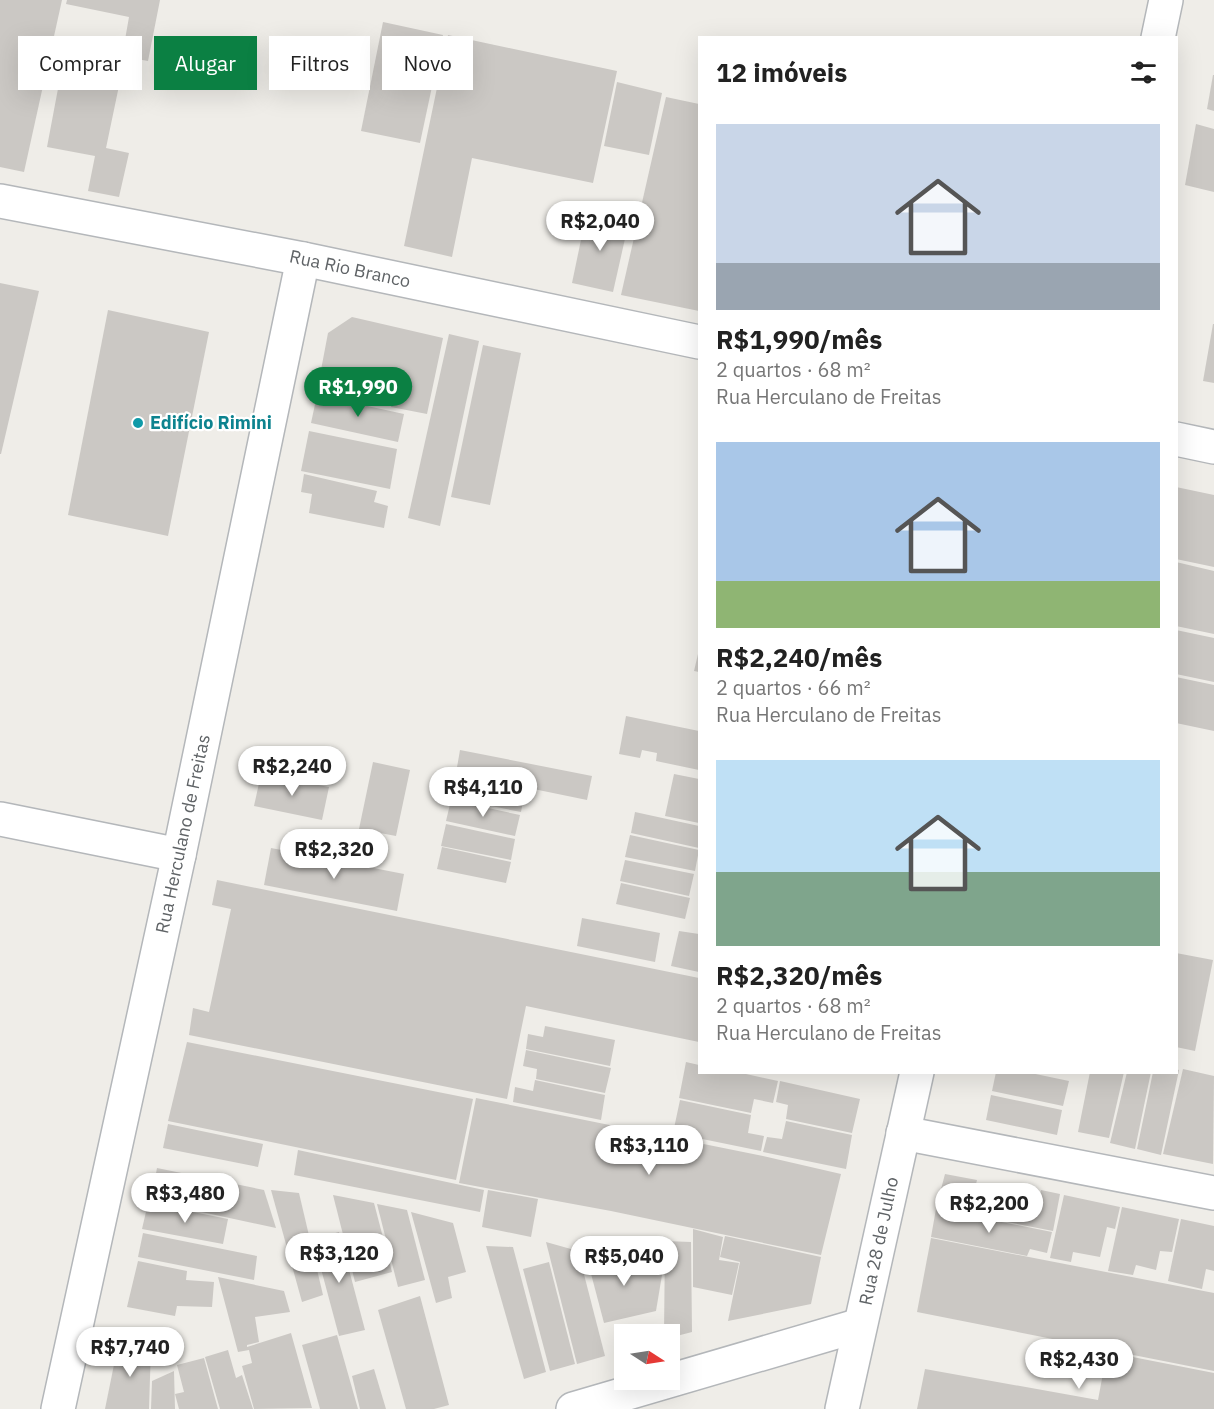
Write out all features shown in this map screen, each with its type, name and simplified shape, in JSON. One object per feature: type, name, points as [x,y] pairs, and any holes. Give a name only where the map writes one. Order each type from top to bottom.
[{"type":"street","points":[[1158,36],[1166,0]]},
{"type":"street","name":"Rua Rio Branco","points":[[0,201],[303,259],[698,342]]},
{"type":"street","name":"Rua Herculano de Freitas","points":[[58,1409],[179,855],[303,259]]},
{"type":"street","points":[[1178,440],[1214,447]]},
{"type":"street","points":[[0,819],[179,855]]},
{"type":"street","name":"Rua 28 de Julho","points":[[842,1409],[917,1074]]},
{"type":"street","points":[[903,1133],[1214,1193]]},
{"type":"street","points":[[573,1409],[860,1325]]},
{"type":"building","points":[[0,0],[62,0],[54,36],[18,36],[18,90],[42,90],[24,172],[0,167]]},
{"type":"building","points":[[67,0],[160,0],[148,61],[142,60],[142,36],[126,36],[129,17],[66,4]]},
{"type":"building","points":[[383,22],[443,35],[382,36],[382,90],[431,90],[420,143],[361,131]]},
{"type":"building","points":[[473,40],[617,71],[593,183],[472,158],[452,257],[404,246],[437,90],[473,90]]},
{"type":"building","points":[[1214,75],[1214,111],[1207,109]]},
{"type":"building","points":[[617,82],[662,93],[649,155],[604,146]]},
{"type":"building","points":[[58,90],[118,90],[106,148],[129,153],[119,197],[88,191],[95,156],[47,147]]},
{"type":"building","points":[[666,97],[698,104],[698,311],[621,295]]},
{"type":"building","points":[[1196,124],[1214,129],[1214,192],[1185,185]]},
{"type":"building","points":[[587,211],[629,221],[613,292],[572,283]]},
{"type":"building","points":[[0,283],[39,291],[1,454],[0,454]]},
{"type":"building","name":"Edifício Rimini","points":[[108,310],[209,332],[168,536],[68,515]]},
{"type":"building","points":[[352,317],[443,338],[427,414],[391,407],[397,380],[381,376],[376,403],[317,391],[328,333]]},
{"type":"building","points":[[1214,324],[1214,383],[1203,381]]},
{"type":"building","points":[[449,334],[479,341],[440,526],[408,518]]},
{"type":"building","points":[[483,345],[521,353],[490,505],[451,497]]},
{"type":"building","points":[[317,395],[404,414],[398,442],[311,423]]},
{"type":"building","points":[[309,431],[397,449],[390,489],[301,471]]},
{"type":"building","points":[[304,474],[377,491],[374,502],[388,506],[384,528],[309,513],[312,494],[301,492]]},
{"type":"building","points":[[1178,487],[1214,495],[1214,567],[1178,559]]},
{"type":"building","points":[[1178,562],[1214,571],[1214,634],[1178,626]]},
{"type":"building","points":[[1178,630],[1214,638],[1214,682],[1178,674]]},
{"type":"building","points":[[698,654],[698,672],[694,671]]},
{"type":"building","points":[[1178,677],[1214,685],[1214,731],[1178,723]]},
{"type":"building","points":[[626,716],[698,731],[698,770],[656,761],[657,753],[642,750],[640,758],[619,754]]},
{"type":"building","points":[[460,750],[592,776],[587,800],[456,773]]},
{"type":"building","points":[[373,762],[410,770],[396,836],[359,829]]},
{"type":"building","points":[[261,774],[329,787],[322,820],[254,806]]},
{"type":"building","points":[[674,774],[698,779],[698,823],[665,816]]},
{"type":"building","points":[[456,776],[525,791],[521,812],[451,798]]},
{"type":"building","points":[[451,800],[520,815],[515,836],[446,821]]},
{"type":"building","points":[[635,812],[698,826],[698,848],[631,833]]},
{"type":"building","points":[[446,824],[515,839],[511,860],[441,846]]},
{"type":"building","points":[[630,835],[698,850],[695,871],[625,857]]},
{"type":"building","points":[[442,847],[511,862],[506,883],[437,869]]},
{"type":"building","points":[[271,848],[404,874],[397,911],[264,885]]},
{"type":"building","points":[[625,860],[694,874],[689,896],[620,881]]},
{"type":"building","points":[[217,880],[698,978],[698,1042],[526,1006],[507,1099],[189,1035],[193,1008],[209,1012],[231,909],[212,905]]},
{"type":"building","points":[[621,883],[690,898],[685,919],[616,904]]},
{"type":"building","points":[[582,918],[660,933],[655,962],[577,946]]},
{"type":"building","points":[[679,931],[698,934],[698,972],[671,966]]},
{"type":"building","points":[[1178,953],[1213,960],[1195,1051],[1178,1047]]},
{"type":"building","points":[[545,1026],[615,1040],[610,1066],[526,1049],[528,1034],[543,1037]]},
{"type":"building","points":[[187,1042],[473,1099],[456,1180],[168,1121]]},
{"type":"building","points":[[526,1050],[611,1068],[605,1093],[536,1079],[537,1069],[523,1066]]},
{"type":"building","points":[[686,1062],[698,1065],[698,1074],[746,1074],[778,1081],[773,1103],[754,1099],[751,1113],[679,1098]]},
{"type":"building","points":[[1183,1069],[1214,1076],[1213,1164],[1163,1154]]},
{"type":"building","points":[[1179,1070],[1161,1155],[1137,1149],[1153,1074],[1178,1074]]},
{"type":"building","points":[[996,1074],[1036,1074],[1069,1081],[1063,1106],[992,1091]]},
{"type":"building","points":[[1090,1074],[1124,1074],[1109,1138],[1078,1132]]},
{"type":"building","points":[[1127,1074],[1151,1074],[1135,1149],[1110,1143]]},
{"type":"building","points":[[535,1080],[605,1095],[601,1120],[513,1102],[515,1087],[533,1091]]},
{"type":"building","points":[[780,1081],[860,1099],[852,1133],[786,1119],[788,1105],[776,1102]]},
{"type":"building","points":[[991,1095],[1062,1110],[1057,1135],[986,1120]]},
{"type":"building","points":[[476,1098],[841,1174],[821,1255],[611,1211],[459,1183]]},
{"type":"building","points":[[680,1100],[751,1115],[748,1133],[764,1136],[761,1151],[673,1133]]},
{"type":"building","points":[[786,1121],[852,1135],[846,1169],[763,1152],[767,1137],[782,1139]]},
{"type":"building","points":[[168,1124],[263,1144],[258,1167],[163,1148]]},
{"type":"building","points":[[298,1150],[484,1190],[480,1212],[294,1175]]},
{"type":"building","points":[[157,1168],[264,1190],[276,1228],[151,1201]]},
{"type":"building","points":[[945,1174],[977,1180],[975,1188],[1039,1199],[1041,1190],[1060,1194],[1053,1231],[936,1208]]},
{"type":"building","points":[[271,1190],[299,1193],[323,1295],[302,1302]]},
{"type":"building","points":[[488,1190],[538,1199],[531,1237],[482,1227]]},
{"type":"building","points":[[333,1195],[374,1203],[392,1272],[355,1282]]},
{"type":"building","points":[[1064,1195],[1120,1207],[1115,1229],[1107,1227],[1100,1257],[1073,1252],[1071,1262],[1050,1258]]},
{"type":"building","points":[[148,1203],[228,1219],[223,1244],[142,1229]]},
{"type":"building","points":[[377,1204],[407,1210],[425,1280],[398,1287]]},
{"type":"building","points":[[1122,1207],[1179,1219],[1172,1252],[1160,1251],[1156,1270],[1136,1265],[1133,1275],[1108,1271]]},
{"type":"building","points":[[936,1209],[1052,1232],[1047,1253],[1030,1249],[1027,1256],[931,1237]]},
{"type":"building","points":[[411,1212],[453,1223],[466,1272],[448,1277],[452,1298],[436,1303]]},
{"type":"building","points":[[1181,1219],[1214,1226],[1214,1271],[1206,1269],[1202,1289],[1168,1281]]},
{"type":"building","points":[[693,1229],[723,1237],[719,1260],[739,1263],[732,1295],[693,1287]]},
{"type":"building","points":[[339,1232],[365,1330],[339,1336],[313,1239]]},
{"type":"building","points":[[143,1233],[257,1256],[254,1280],[138,1257]]},
{"type":"building","points":[[725,1236],[821,1257],[811,1304],[728,1321],[740,1262],[720,1257]]},
{"type":"building","points":[[931,1238],[1214,1293],[1214,1371],[917,1312]]},
{"type":"building","points":[[665,1241],[691,1242],[692,1332],[680,1335],[680,1324],[664,1324]]},
{"type":"building","points":[[546,1242],[578,1251],[605,1356],[577,1364]]},
{"type":"building","points":[[486,1246],[513,1247],[546,1372],[524,1379]]},
{"type":"building","points":[[585,1251],[663,1269],[656,1311],[604,1323]]},
{"type":"building","points":[[138,1261],[187,1271],[186,1280],[214,1282],[212,1307],[177,1306],[175,1316],[127,1307]]},
{"type":"building","points":[[549,1262],[575,1364],[550,1371],[523,1269]]},
{"type":"building","points":[[218,1277],[284,1291],[290,1312],[255,1317],[259,1342],[247,1345],[247,1347],[291,1333],[312,1408],[254,1409],[242,1366],[252,1363],[249,1350],[238,1352]]},
{"type":"building","points":[[420,1296],[449,1405],[434,1409],[406,1409],[378,1310]]},
{"type":"building","points":[[337,1335],[358,1409],[320,1409],[302,1345]]},
{"type":"building","points":[[119,1340],[151,1347],[149,1409],[105,1409]]},
{"type":"building","points":[[228,1350],[236,1378],[242,1375],[253,1409],[220,1409],[205,1357]]},
{"type":"building","points":[[1107,1352],[1214,1373],[1214,1409],[917,1409],[925,1369],[1098,1400]]},
{"type":"building","points":[[204,1358],[218,1409],[179,1409],[175,1394],[184,1392],[177,1365]]},
{"type":"building","points":[[374,1369],[386,1409],[360,1409],[352,1376]]},
{"type":"building","points":[[174,1371],[175,1409],[151,1409],[152,1381]]},
{"type":"place","name":"Edifício Rimini","points":[[138,423]]}]
